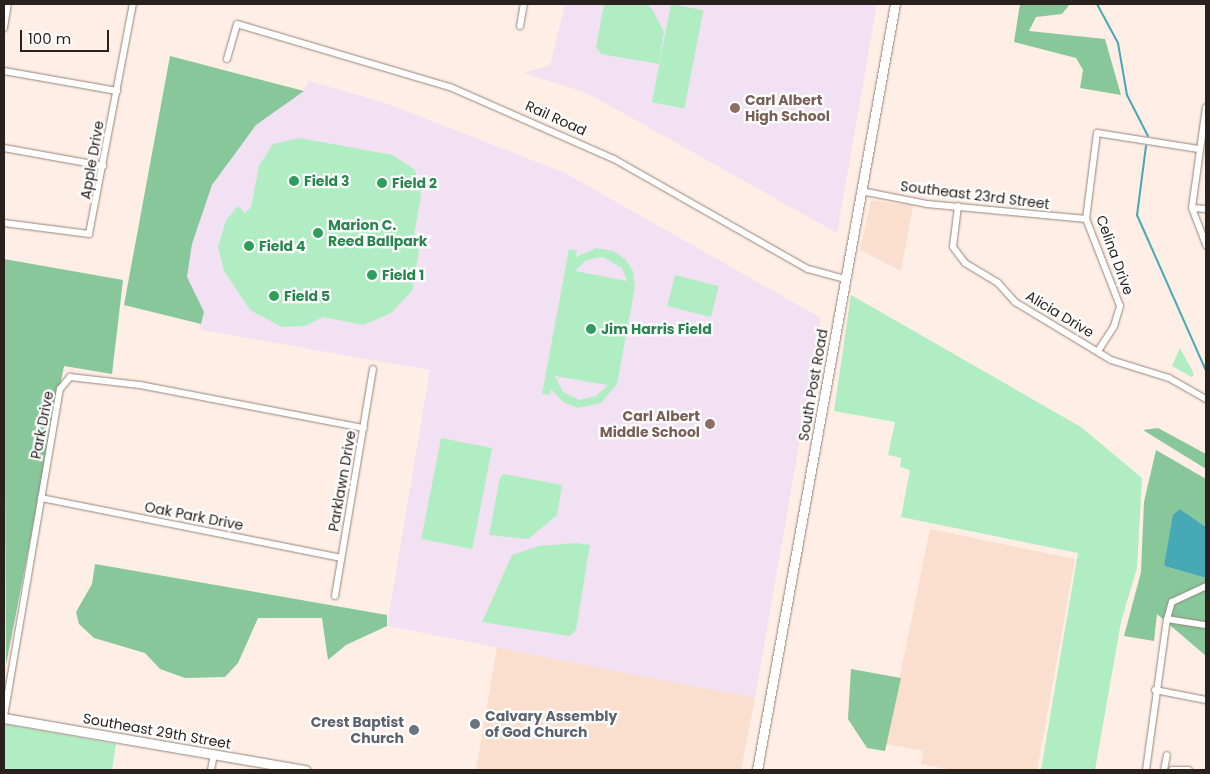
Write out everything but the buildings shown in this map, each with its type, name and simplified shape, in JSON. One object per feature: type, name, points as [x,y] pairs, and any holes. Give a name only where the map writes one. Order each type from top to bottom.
[{"type":"main road","name":"South Post Road","points":[[757,770],[895,4]]},
{"type":"main road","name":"Southeast 29th Street","points":[[4,717],[214,755],[269,767],[306,770]]},
{"type":"street","points":[[4,28],[8,4]]},
{"type":"street","name":"Apple Drive","points":[[4,223],[89,234],[133,4]]},
{"type":"street","points":[[520,26],[524,4]]},
{"type":"street","name":"Rail Road","points":[[227,59],[237,24],[423,78],[510,112],[614,159],[808,270],[845,279]]},
{"type":"street","points":[[4,71],[117,91]]},
{"type":"street","points":[[1206,107],[1192,208],[1206,245]]},
{"type":"street","name":"Celina Drive","points":[[1098,351],[1114,326],[1120,306],[1086,219],[1097,133],[1199,149]]},
{"type":"street","points":[[4,148],[103,166]]},
{"type":"street","name":"Southeast 23rd Street","points":[[861,191],[958,206],[1086,219]]},
{"type":"street","name":"Alicia Drive","points":[[958,206],[952,233],[957,254],[998,283],[1015,302],[1124,366],[1169,378],[1206,399]]},
{"type":"street","points":[[1192,208],[1206,209]]},
{"type":"street","name":"Parklawn Drive","points":[[335,596],[373,369]]},
{"type":"street","name":"Park Drive","points":[[4,717],[60,389],[70,377],[140,385],[364,428]]},
{"type":"street","name":"Oak Park Drive","points":[[42,498],[341,558]]},
{"type":"street","points":[[1146,770],[1155,690],[1167,618],[1172,602],[1206,586]]},
{"type":"street","points":[[1167,618],[1206,625]]},
{"type":"street","points":[[1155,690],[1206,700]]},
{"type":"street","points":[[211,770],[214,755]]},
{"type":"street","points":[[1164,770],[1167,755]]},
{"type":"street","points":[[1172,770],[1189,770]]},
{"type":"shaded area","name":"Carl Albert High School","points":[[565,4],[877,4],[837,233],[587,93],[524,73],[550,65]]},
{"type":"shaded area","points":[[309,81],[388,104],[565,173],[821,318],[755,698],[387,626],[430,370],[201,330],[187,277],[192,244],[212,185],[233,151],[256,125],[304,91]]},
{"type":"shaded area","points":[[871,200],[913,206],[901,271],[860,250]]},
{"type":"shaded area","points":[[930,529],[1075,559],[1037,770],[952,770],[921,764],[923,751],[886,744]]},
{"type":"shaded area","points":[[497,647],[755,698],[741,770],[476,770]]},
{"type":"green space","points":[[604,4],[647,4],[652,9],[664,32],[659,64],[601,54],[596,47]]},
{"type":"green space","points":[[671,4],[703,10],[684,108],[652,102]]},
{"type":"green space","points":[[1020,4],[1070,4],[1062,14],[1036,17],[1029,31],[1105,39],[1121,95],[1080,88],[1083,70],[1076,58],[1014,42]]},
{"type":"green space","points":[[170,56],[304,91],[256,125],[212,185],[192,244],[187,277],[204,312],[201,324],[124,305]]},
{"type":"green space","name":"Marion C. Reed Ballpark","points":[[299,138],[393,155],[415,170],[421,195],[413,242],[420,244],[419,251],[412,291],[391,313],[363,325],[323,317],[305,326],[282,327],[250,310],[224,271],[218,247],[226,220],[238,206],[245,213],[251,207],[259,166],[273,144]]},
{"type":"green space","name":"Jim Harris Field","points":[[596,248],[613,251],[625,259],[633,271],[635,287],[617,384],[601,403],[578,408],[563,402],[551,389],[550,395],[542,394],[569,249],[577,251],[576,257]],"holes":[[[603,257],[622,268],[627,281],[575,271],[586,260]],[[555,376],[607,385],[607,386],[596,396],[579,400],[563,392]]]},
{"type":"green space","points":[[4,259],[123,280],[112,374],[64,366],[6,665]]},
{"type":"green space","points":[[675,275],[719,286],[711,317],[667,306]]},
{"type":"green space","points":[[851,295],[1081,427],[1142,478],[1137,568],[1121,622],[1095,770],[1041,770],[1078,553],[901,517],[910,470],[900,467],[901,458],[888,455],[895,422],[834,411]]},
{"type":"green space","points":[[1180,348],[1194,374],[1192,377],[1172,366]]},
{"type":"green space","points":[[1158,428],[1206,454],[1206,469],[1143,430]]},
{"type":"green space","points":[[441,438],[492,448],[472,549],[421,539]]},
{"type":"green space","points":[[1156,450],[1206,479],[1206,527],[1180,509],[1164,566],[1206,578],[1206,656],[1157,614],[1154,641],[1124,636],[1141,572],[1144,502]]},
{"type":"green space","points":[[504,474],[562,485],[557,515],[528,539],[489,535],[500,477]]},
{"type":"green space","points":[[575,543],[590,545],[576,630],[570,636],[482,622],[512,555],[539,546]]},
{"type":"green space","points":[[95,564],[387,615],[387,626],[346,645],[328,660],[322,618],[258,618],[238,663],[225,677],[185,678],[160,669],[145,653],[94,638],[79,624],[76,612],[92,584]]},
{"type":"green space","points":[[851,669],[901,678],[885,751],[867,748],[848,719]]},
{"type":"green space","points":[[4,724],[116,744],[112,770],[4,770]]},
{"type":"water","points":[[1180,509],[1206,527],[1206,578],[1164,566],[1173,515]]},
{"type":"waterway","points":[[1097,4],[1118,43],[1127,95],[1148,136]]},
{"type":"waterway","points":[[1146,146],[1137,215],[1206,371]]},
{"type":"place","name":"Carl Albert High School","points":[[735,108]]},
{"type":"place","name":"Field 3","points":[[294,181]]},
{"type":"place","name":"Field 2","points":[[382,183]]},
{"type":"place","name":"Marion C. Reed Ballpark","points":[[318,233]]},
{"type":"place","name":"Field 4","points":[[249,246]]},
{"type":"place","name":"Field 1","points":[[372,275]]},
{"type":"place","name":"Field 5","points":[[274,296]]},
{"type":"place","name":"Jim Harris Field","points":[[591,329]]},
{"type":"place","name":"Carl Albert Middle School","points":[[710,424]]},
{"type":"place","name":"Calvary Assembly of God Church","points":[[475,724]]},
{"type":"place","name":"Crest Baptist Church","points":[[414,730]]}]
